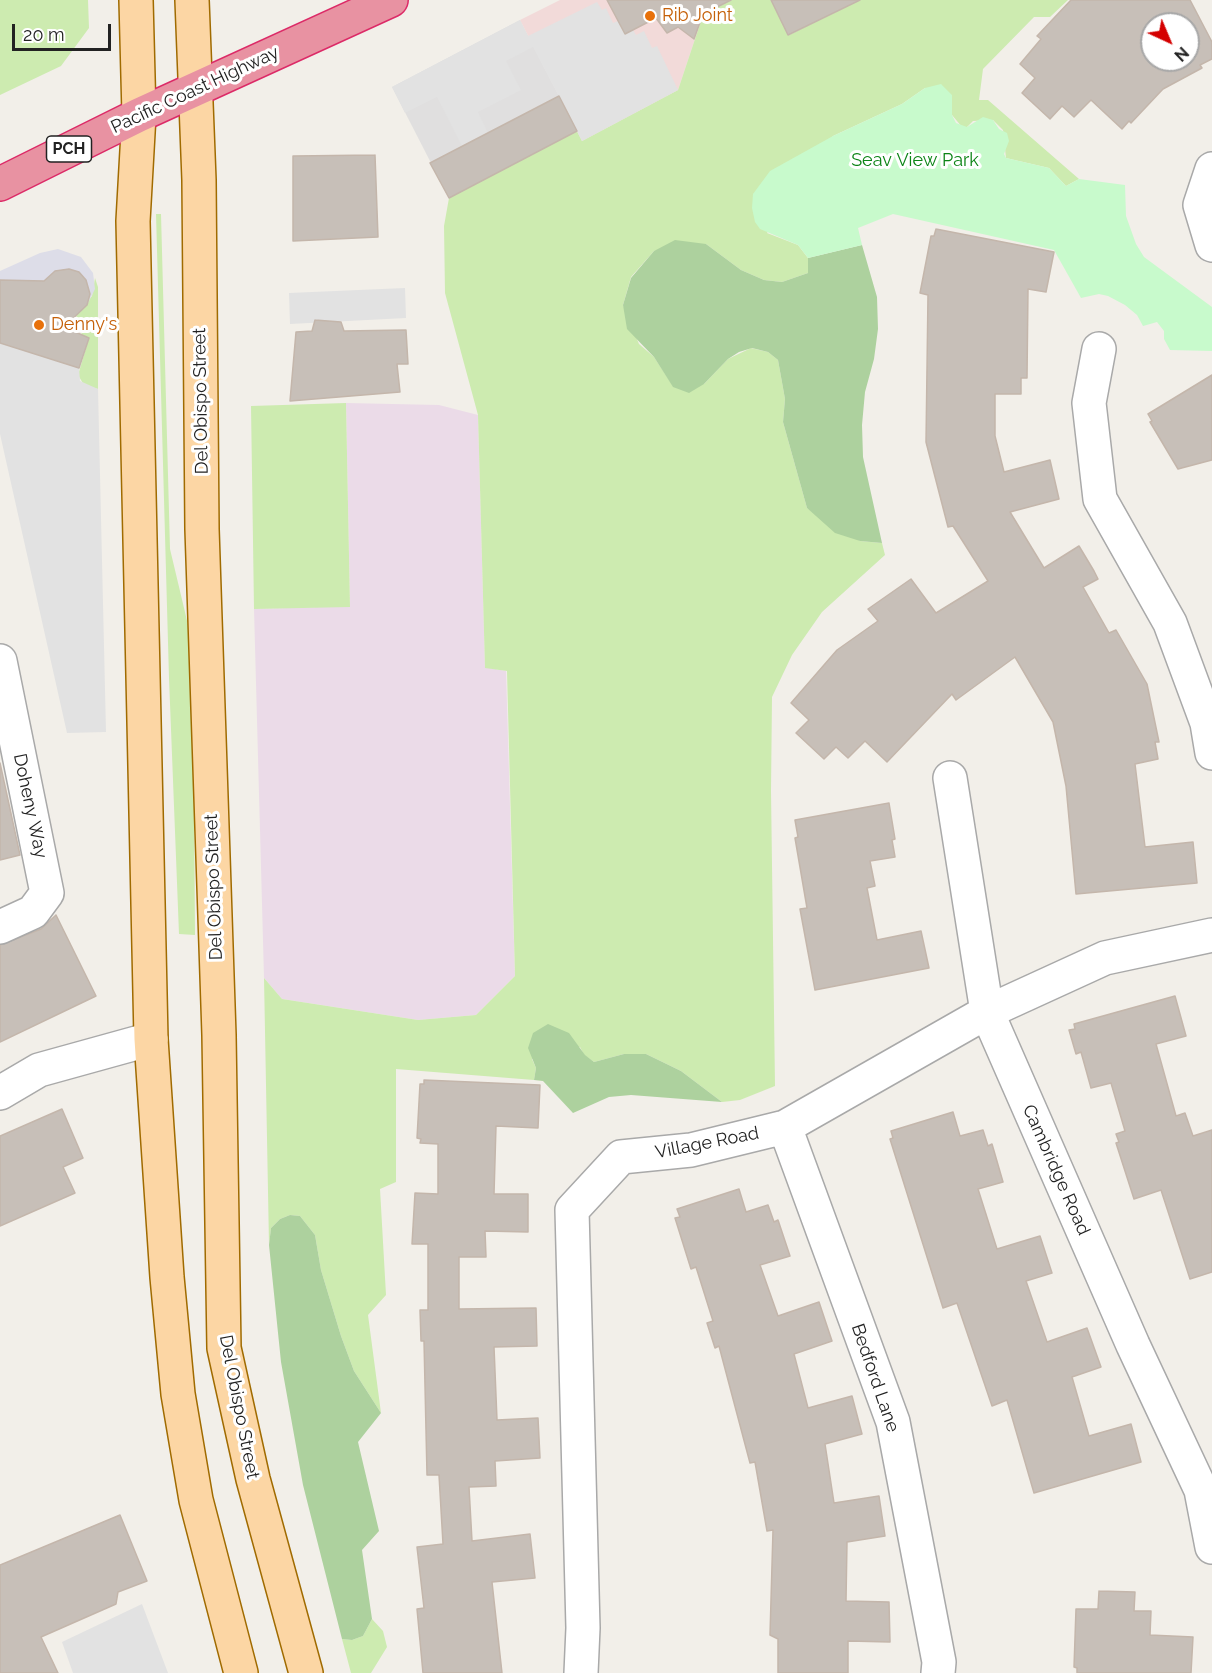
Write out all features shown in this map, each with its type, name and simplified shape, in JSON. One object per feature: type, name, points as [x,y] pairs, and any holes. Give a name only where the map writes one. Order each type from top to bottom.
[{"type":"highway","name":"Pacific Coast Highway","points":[[0,184],[139,115],[391,0]]},
{"type":"main road","points":[[136,0],[139,115],[133,232],[151,1039],[167,1277],[178,1394],[196,1500],[241,1673]]},
{"type":"main road","name":"Del Obispo Street","points":[[192,0],[199,188],[203,540],[219,1035],[224,1348],[253,1479],[306,1673]]},
{"type":"street","points":[[1211,169],[1200,205],[1212,245]]},
{"type":"street","points":[[1099,349],[1089,403],[1100,499],[1170,623],[1207,723],[1212,753]]},
{"type":"street","name":"Doheny Way","points":[[0,661],[47,893],[33,912],[0,927]]},
{"type":"street","name":"Cambridge Road","points":[[950,778],[987,1012],[1133,1345],[1202,1490],[1212,1547]]},
{"type":"street","name":"Village Road","points":[[581,1673],[583,1628],[572,1210],[621,1157],[691,1150],[785,1127],[987,1012],[1105,958],[1212,935]]},
{"type":"street","points":[[0,1093],[39,1070],[151,1039]]},
{"type":"street","name":"Bedford Lane","points":[[785,1127],[893,1422],[939,1662],[938,1673]]},
{"type":"shaded area","points":[[560,0],[703,0],[704,12],[678,90],[582,141],[520,20]]},
{"type":"shaded area","points":[[597,2],[602,10],[606,8],[613,23],[618,21],[625,34],[633,30],[636,35],[644,31],[652,48],[657,46],[678,90],[582,141],[533,47],[506,61],[521,90],[478,112],[488,133],[462,146],[437,97],[405,113],[392,87],[520,20],[528,36]]},
{"type":"shaded area","points":[[520,20],[577,131],[449,198],[392,87]]},
{"type":"shaded area","points":[[58,249],[81,257],[93,273],[95,289],[87,305],[90,293],[86,280],[79,272],[69,269],[55,271],[45,281],[0,283],[0,271],[40,253]]},
{"type":"shaded area","points":[[405,288],[406,318],[290,324],[289,293]]},
{"type":"shaded area","points":[[0,343],[79,368],[80,381],[98,389],[106,732],[67,733],[0,434]]},
{"type":"shaded area","points":[[346,403],[439,405],[478,415],[485,667],[506,671],[515,976],[476,1015],[418,1020],[282,999],[264,978],[254,609],[350,606]]},
{"type":"shaded area","points":[[142,1604],[168,1673],[73,1673],[62,1642]]},
{"type":"green space","points":[[0,0],[88,0],[89,28],[61,66],[0,95]]},
{"type":"green space","points":[[703,0],[771,0],[789,35],[860,0],[1068,0],[1050,17],[1034,17],[983,69],[979,100],[988,100],[1079,179],[1066,186],[1049,168],[1006,158],[1003,130],[993,120],[973,121],[967,127],[962,127],[952,115],[951,106],[925,88],[902,104],[833,136],[767,233],[798,245],[808,258],[808,273],[782,282],[764,280],[741,270],[706,244],[654,251],[631,277],[623,305],[639,344],[654,357],[673,386],[704,384],[728,359],[751,348],[768,352],[778,360],[785,399],[783,422],[807,508],[860,541],[882,543],[885,555],[822,612],[792,655],[772,697],[775,1086],[740,1100],[722,1102],[681,1071],[646,1054],[624,1054],[594,1062],[584,1055],[580,1047],[532,1059],[536,1068],[534,1080],[396,1069],[396,1182],[380,1189],[386,1295],[368,1315],[381,1413],[354,1371],[341,1336],[321,1270],[315,1235],[300,1216],[290,1215],[280,1219],[271,1228],[269,1245],[264,978],[282,999],[418,1020],[476,1015],[515,976],[507,671],[485,668],[478,415],[445,293],[444,226],[449,198],[577,131],[582,141],[678,90],[704,12]]},
{"type":"green space","name":"Seav View Park","points":[[941,84],[952,95],[952,115],[956,123],[967,127],[983,117],[993,120],[999,129],[1007,133],[1009,141],[1004,154],[1006,158],[1049,168],[1066,186],[1079,179],[1125,185],[1126,216],[1136,244],[1144,257],[1212,307],[1212,351],[1170,350],[1164,339],[1164,331],[1157,322],[1143,326],[1137,315],[1108,296],[1099,294],[1081,298],[1054,250],[893,214],[858,228],[862,245],[808,258],[798,245],[760,229],[755,222],[752,208],[753,194],[770,171],[833,136],[902,104],[925,88]]},
{"type":"green space","points":[[156,214],[161,214],[170,549],[189,629],[193,660],[195,935],[179,934],[169,678]]},
{"type":"green space","points":[[675,240],[706,244],[741,270],[764,280],[782,282],[808,273],[808,258],[862,245],[877,297],[878,329],[874,359],[865,392],[862,425],[863,457],[882,543],[860,541],[835,533],[807,508],[783,422],[785,399],[778,360],[768,352],[752,348],[739,352],[728,359],[704,384],[689,393],[673,387],[654,357],[627,329],[623,305],[631,278],[654,251]]},
{"type":"green space","points":[[95,278],[98,287],[98,389],[84,385],[78,375],[89,338],[82,335],[76,315],[92,296]]},
{"type":"green space","points":[[346,403],[350,607],[254,609],[251,406]]},
{"type":"green space","points":[[548,1024],[569,1033],[585,1055],[594,1062],[624,1054],[646,1054],[681,1071],[722,1102],[631,1095],[609,1097],[573,1113],[543,1081],[534,1080],[536,1068],[528,1048],[533,1033]]},
{"type":"green space","points":[[290,1215],[300,1216],[315,1235],[321,1270],[341,1336],[354,1371],[381,1413],[358,1442],[379,1531],[362,1550],[372,1619],[363,1636],[352,1640],[342,1639],[303,1485],[281,1362],[269,1245],[271,1228],[280,1219]]},
{"type":"green space","points":[[372,1619],[383,1631],[387,1647],[371,1673],[351,1673],[342,1639],[352,1640],[363,1636]]},
{"type":"building","name":"Rib Joint","points":[[607,0],[731,0],[703,14],[694,39],[678,27],[667,33],[656,18],[625,34]]},
{"type":"building","points":[[771,0],[860,0],[788,35]]},
{"type":"building","points":[[1071,0],[1190,0],[1196,12],[1140,12],[1140,72],[1195,72],[1163,89],[1131,123],[1129,121],[1122,129],[1091,100],[1074,117],[1062,106],[1050,119],[1022,93],[1035,78],[1020,64],[1041,39],[1037,36]]},
{"type":"building","points":[[1200,19],[1212,42],[1212,59],[1200,65]]},
{"type":"building","points":[[559,96],[577,131],[449,198],[430,163]]},
{"type":"building","points":[[375,155],[378,237],[293,241],[293,156]]},
{"type":"building","points":[[936,229],[1054,252],[1046,292],[1028,289],[1027,378],[1021,378],[1021,394],[995,394],[995,436],[1004,472],[1050,460],[1059,499],[1010,512],[1044,568],[1079,546],[1094,571],[1098,579],[1083,587],[1109,633],[1116,630],[1147,684],[1159,742],[1155,742],[1158,759],[1135,764],[1145,847],[1193,842],[1197,883],[1076,894],[1066,786],[1053,722],[1015,657],[956,700],[952,694],[887,762],[865,741],[848,758],[836,747],[824,759],[796,733],[809,720],[791,703],[837,650],[878,621],[868,609],[911,579],[936,613],[988,581],[953,526],[948,527],[926,442],[928,295],[920,293],[931,236],[934,236]]},
{"type":"building","name":"Denny's","points":[[69,269],[79,272],[86,280],[90,294],[87,305],[64,327],[89,338],[79,368],[0,343],[0,280],[44,281],[55,271]]},
{"type":"building","points":[[315,320],[341,322],[344,331],[406,330],[408,364],[397,364],[400,392],[290,401],[296,332],[312,331]]},
{"type":"building","points":[[1212,375],[1212,460],[1178,469],[1150,422],[1152,421],[1148,414]]},
{"type":"building","points":[[0,763],[20,855],[0,860]]},
{"type":"building","points":[[889,803],[895,839],[892,840],[895,857],[870,861],[875,886],[867,888],[877,940],[921,931],[929,968],[815,990],[800,909],[807,908],[795,838],[798,837],[795,820]]},
{"type":"building","points":[[56,915],[96,996],[0,1042],[0,945],[41,929]]},
{"type":"building","points":[[1175,996],[1186,1036],[1156,1044],[1176,1116],[1185,1113],[1193,1136],[1212,1130],[1212,1272],[1190,1279],[1161,1190],[1134,1199],[1116,1143],[1119,1142],[1116,1134],[1125,1131],[1111,1083],[1091,1088],[1081,1052],[1076,1054],[1069,1030],[1075,1029],[1074,1024]]},
{"type":"building","points":[[424,1080],[540,1085],[538,1128],[496,1126],[494,1194],[528,1194],[528,1232],[485,1231],[486,1257],[459,1257],[459,1309],[536,1308],[537,1346],[494,1347],[497,1420],[538,1418],[540,1458],[495,1461],[496,1486],[469,1487],[472,1541],[530,1534],[535,1578],[492,1582],[502,1673],[423,1673],[417,1609],[424,1608],[417,1547],[443,1544],[439,1475],[427,1475],[424,1341],[421,1341],[420,1310],[428,1310],[428,1244],[412,1244],[415,1193],[438,1194],[438,1144],[420,1143],[421,1139],[417,1138],[420,1084],[424,1084]]},
{"type":"building","points":[[62,1109],[83,1158],[63,1167],[75,1193],[0,1226],[0,1136]]},
{"type":"building","points":[[953,1112],[960,1136],[983,1130],[988,1146],[992,1144],[1003,1182],[978,1189],[997,1249],[1040,1236],[1052,1273],[1026,1281],[1047,1342],[1087,1328],[1101,1367],[1072,1377],[1089,1436],[1131,1424],[1141,1462],[1034,1493],[1007,1400],[992,1406],[957,1303],[943,1308],[890,1139],[893,1138],[891,1131]]},
{"type":"building","points":[[739,1189],[746,1212],[768,1205],[774,1222],[778,1220],[790,1256],[760,1265],[778,1316],[819,1302],[832,1341],[794,1354],[808,1408],[852,1396],[862,1434],[825,1444],[834,1503],[879,1496],[885,1536],[847,1542],[846,1601],[889,1602],[890,1642],[848,1641],[848,1673],[778,1673],[778,1639],[770,1635],[773,1530],[767,1531],[755,1462],[750,1463],[719,1346],[715,1348],[707,1323],[713,1321],[696,1267],[691,1269],[675,1218],[680,1217],[677,1209]]},
{"type":"building","points":[[120,1515],[147,1581],[118,1592],[116,1604],[41,1637],[58,1673],[0,1673],[0,1565]]},
{"type":"building","points":[[1099,1591],[1135,1592],[1134,1611],[1151,1611],[1150,1635],[1193,1637],[1191,1673],[1077,1673],[1077,1668],[1074,1667],[1076,1609],[1098,1609]]},
{"type":"place","name":"Rib Joint","points":[[650,16]]},
{"type":"place","name":"Denny's","points":[[39,325]]}]
